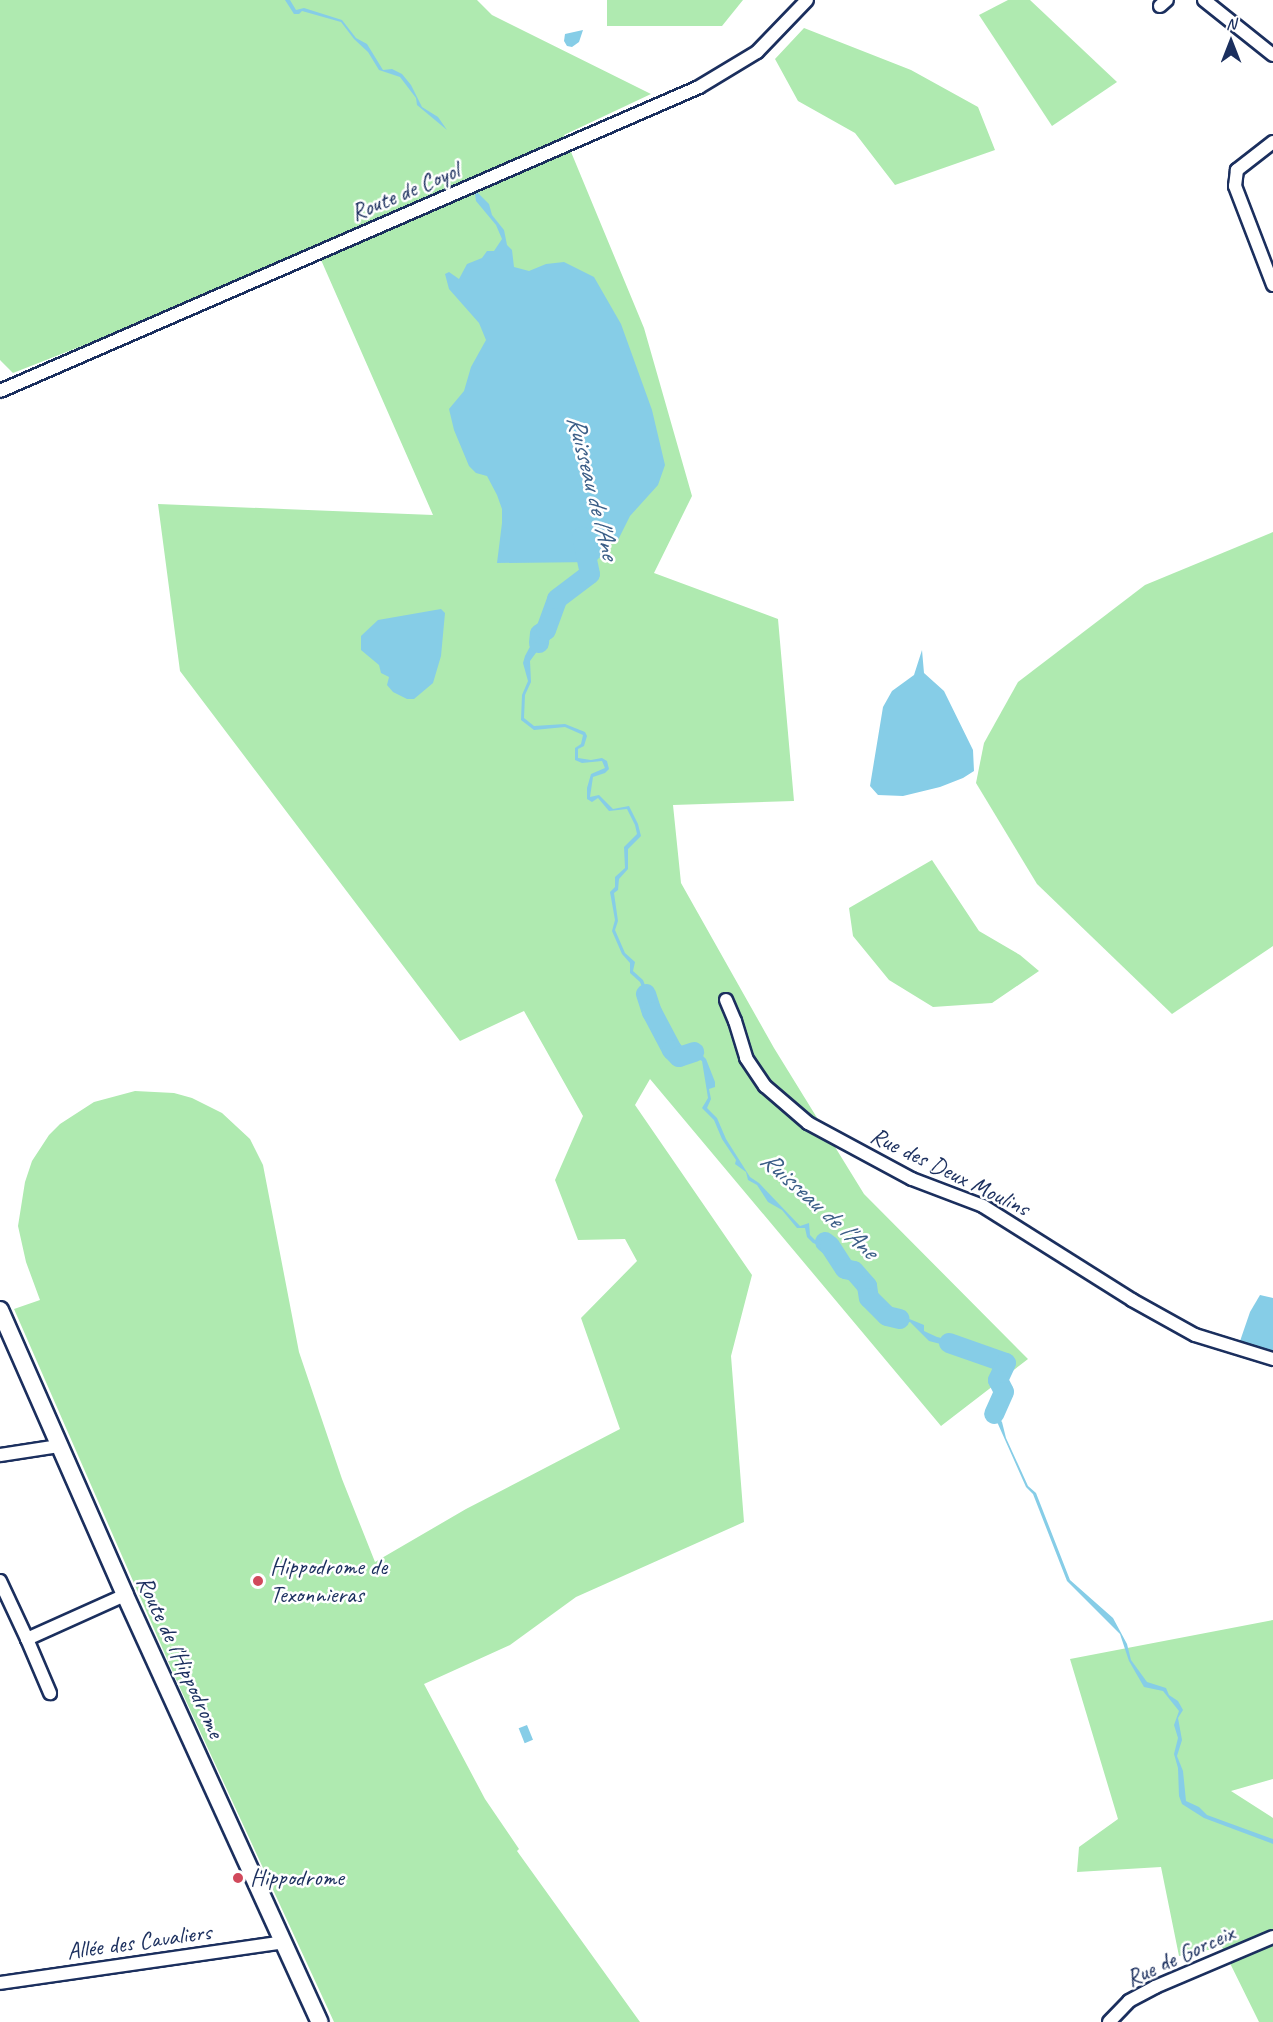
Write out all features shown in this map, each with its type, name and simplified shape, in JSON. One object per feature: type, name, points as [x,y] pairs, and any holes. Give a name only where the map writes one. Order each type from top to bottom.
[{"type":"main road","name":"Route de l'Hippodrome","points":[[0,1310],[125,1596],[320,2022]]},
{"type":"street","name":"Route de Coyol","points":[[0,391],[699,87],[757,52],[807,0]]},
{"type":"street","points":[[1204,0],[1273,55]]},
{"type":"street","points":[[1273,142],[1237,170],[1235,186],[1273,285]]},
{"type":"street","name":"Rue des Deux Moulins","points":[[726,1000],[735,1020],[746,1058],[765,1086],[808,1123],[912,1179],[982,1206],[1132,1300],[1195,1335],[1273,1359]]},
{"type":"street","points":[[0,1455],[59,1446]]},
{"type":"street","points":[[0,1581],[50,1693]]},
{"type":"street","points":[[27,1639],[125,1596]]},
{"type":"street","name":"Rue de Gorceix","points":[[1109,2022],[1129,2001],[1155,1987],[1273,1937]]},
{"type":"street","name":"Allée des Cavaliers","points":[[0,1983],[284,1942]]},
{"type":"green space","points":[[0,0],[477,0],[492,15],[651,94],[564,135],[644,328],[692,496],[654,573],[778,619],[794,801],[673,805],[681,883],[774,1048],[864,1194],[1028,1359],[941,1426],[650,1079],[635,1105],[752,1275],[731,1356],[744,1522],[576,1597],[510,1645],[424,1684],[485,1799],[519,1849],[517,1851],[640,2022],[334,2022],[175,1677],[14,1309],[40,1300],[26,1262],[18,1226],[25,1182],[32,1161],[49,1135],[60,1124],[94,1102],[135,1091],[174,1093],[192,1098],[222,1113],[250,1139],[263,1165],[299,1352],[342,1479],[375,1562],[466,1509],[620,1429],[581,1318],[637,1261],[625,1239],[578,1240],[555,1180],[583,1116],[524,1011],[460,1041],[180,671],[158,504],[433,515],[318,253],[13,373],[0,360]]},
{"type":"green space","points":[[607,0],[743,0],[722,26],[607,26]]},
{"type":"green space","points":[[1008,0],[1030,0],[1117,82],[1052,126],[979,15]]},
{"type":"green space","points":[[804,28],[911,70],[978,107],[995,150],[895,185],[855,133],[798,101],[775,59]]},
{"type":"green space","points":[[1273,532],[1273,946],[1172,1014],[1037,884],[976,783],[984,743],[1018,682],[1145,585]]},
{"type":"green space","points":[[932,860],[979,931],[1020,955],[1039,971],[992,1003],[933,1007],[889,980],[853,936],[849,908]]},
{"type":"green space","points":[[1273,1620],[1273,1779],[1231,1791],[1273,1818],[1273,2022],[1259,2022],[1222,1947],[1179,1956],[1161,1867],[1077,1872],[1079,1847],[1118,1819],[1070,1659]]},
{"type":"water","points":[[285,0],[290,0],[296,10],[304,8],[342,20],[356,38],[367,44],[383,70],[392,69],[402,74],[411,85],[422,107],[438,117],[447,130],[417,105],[416,98],[400,77],[379,70],[368,52],[341,22],[302,11],[294,14]]},
{"type":"water","points":[[583,30],[579,42],[572,47],[567,46],[564,41],[565,34]]},
{"type":"water","points":[[478,193],[489,204],[492,215],[504,230],[507,245],[512,250],[514,267],[529,271],[546,264],[564,262],[594,277],[621,324],[652,410],[665,465],[658,485],[630,516],[618,540],[612,541],[607,557],[601,556],[595,562],[497,563],[502,509],[487,476],[476,473],[469,466],[454,430],[449,409],[464,391],[471,367],[486,340],[479,323],[449,289],[445,274],[449,272],[459,279],[467,264],[482,258],[487,251],[494,251],[502,239],[496,225],[476,201],[475,194]]},
{"type":"water","points":[[585,572],[595,572],[595,575],[571,589],[558,600],[557,608],[550,615],[550,621],[546,615],[552,609],[552,599],[581,581]]},
{"type":"water","points":[[441,609],[445,613],[441,656],[433,683],[414,699],[407,699],[393,692],[387,685],[389,677],[381,673],[379,665],[361,650],[361,636],[378,620]]},
{"type":"water","points":[[550,621],[550,629],[542,635],[541,646],[530,661],[531,682],[525,695],[524,718],[534,726],[565,724],[585,732],[587,736],[584,746],[578,749],[578,758],[591,760],[602,758],[607,761],[609,769],[593,777],[590,797],[599,795],[613,809],[629,806],[638,824],[641,836],[628,849],[628,869],[619,879],[618,890],[614,893],[618,921],[615,930],[625,953],[635,962],[633,971],[643,980],[657,1016],[654,1018],[640,982],[630,973],[630,963],[622,954],[612,931],[615,920],[610,892],[615,887],[615,877],[625,868],[624,847],[637,834],[635,825],[627,809],[609,811],[598,798],[592,802],[587,799],[591,774],[605,768],[602,761],[582,763],[575,760],[575,748],[581,744],[583,735],[565,727],[534,730],[521,720],[522,695],[528,681],[523,663],[525,656],[533,641],[538,641],[539,633],[543,633]]},
{"type":"water","points":[[922,650],[924,673],[944,691],[973,750],[974,771],[940,787],[903,796],[878,795],[870,786],[883,707],[892,691],[914,675]]},
{"type":"water","points":[[673,1049],[679,1052],[686,1049],[697,1050],[706,1059],[715,1082],[715,1087],[709,1089],[711,1099],[707,1108],[717,1118],[726,1139],[750,1177],[759,1183],[800,1226],[809,1223],[810,1235],[815,1240],[825,1239],[833,1245],[837,1256],[846,1268],[854,1269],[864,1283],[870,1284],[872,1287],[869,1293],[879,1300],[890,1316],[907,1318],[924,1325],[924,1331],[937,1337],[954,1341],[965,1348],[982,1350],[989,1356],[1008,1361],[1010,1363],[999,1380],[1001,1383],[998,1384],[996,1380],[1001,1364],[988,1361],[975,1353],[929,1341],[910,1322],[894,1324],[877,1305],[865,1297],[866,1290],[855,1274],[844,1271],[840,1263],[834,1259],[830,1247],[824,1243],[818,1245],[813,1243],[807,1237],[805,1228],[797,1228],[782,1210],[768,1202],[757,1185],[748,1180],[746,1172],[735,1164],[736,1160],[722,1139],[714,1120],[702,1108],[708,1098],[702,1061],[689,1054],[677,1062],[672,1057]]},
{"type":"water","points":[[1260,1295],[1273,1298],[1273,1353],[1239,1344],[1250,1312]]},
{"type":"water","points":[[1003,1392],[1006,1392],[996,1415],[1002,1422],[1006,1438],[1028,1486],[1036,1493],[1070,1580],[1113,1618],[1127,1644],[1131,1660],[1147,1682],[1166,1688],[1169,1695],[1178,1701],[1183,1710],[1178,1718],[1182,1740],[1177,1756],[1183,1771],[1186,1801],[1199,1807],[1207,1815],[1273,1839],[1273,1844],[1204,1818],[1182,1804],[1174,1754],[1178,1738],[1174,1725],[1179,1711],[1163,1691],[1144,1687],[1129,1661],[1120,1634],[1067,1581],[1033,1494],[1026,1487],[991,1413]]},
{"type":"water","points":[[527,1725],[533,1740],[525,1743],[519,1728]]},
{"type":"waterway","name":"Ruisseau de l'Ane","points":[[539,643],[540,634],[546,630],[557,599],[590,574],[582,537]]},
{"type":"waterway","name":"Ruisseau de l'Ane","points":[[646,994],[652,1012],[672,1050],[679,1057],[694,1052]]},
{"type":"waterway","name":"Ruisseau de l'Ane","points":[[825,1242],[845,1269],[854,1271],[867,1286],[869,1298],[887,1316],[900,1319]]},
{"type":"waterway","name":"Ruisseau de l'Ane","points":[[949,1343],[1006,1363],[998,1380],[1004,1392],[994,1414]]},
{"type":"place","name":"Hippodrome de Texonnieras","points":[[258,1581]]},
{"type":"place","name":"Hippodrome","points":[[238,1878]]}]
